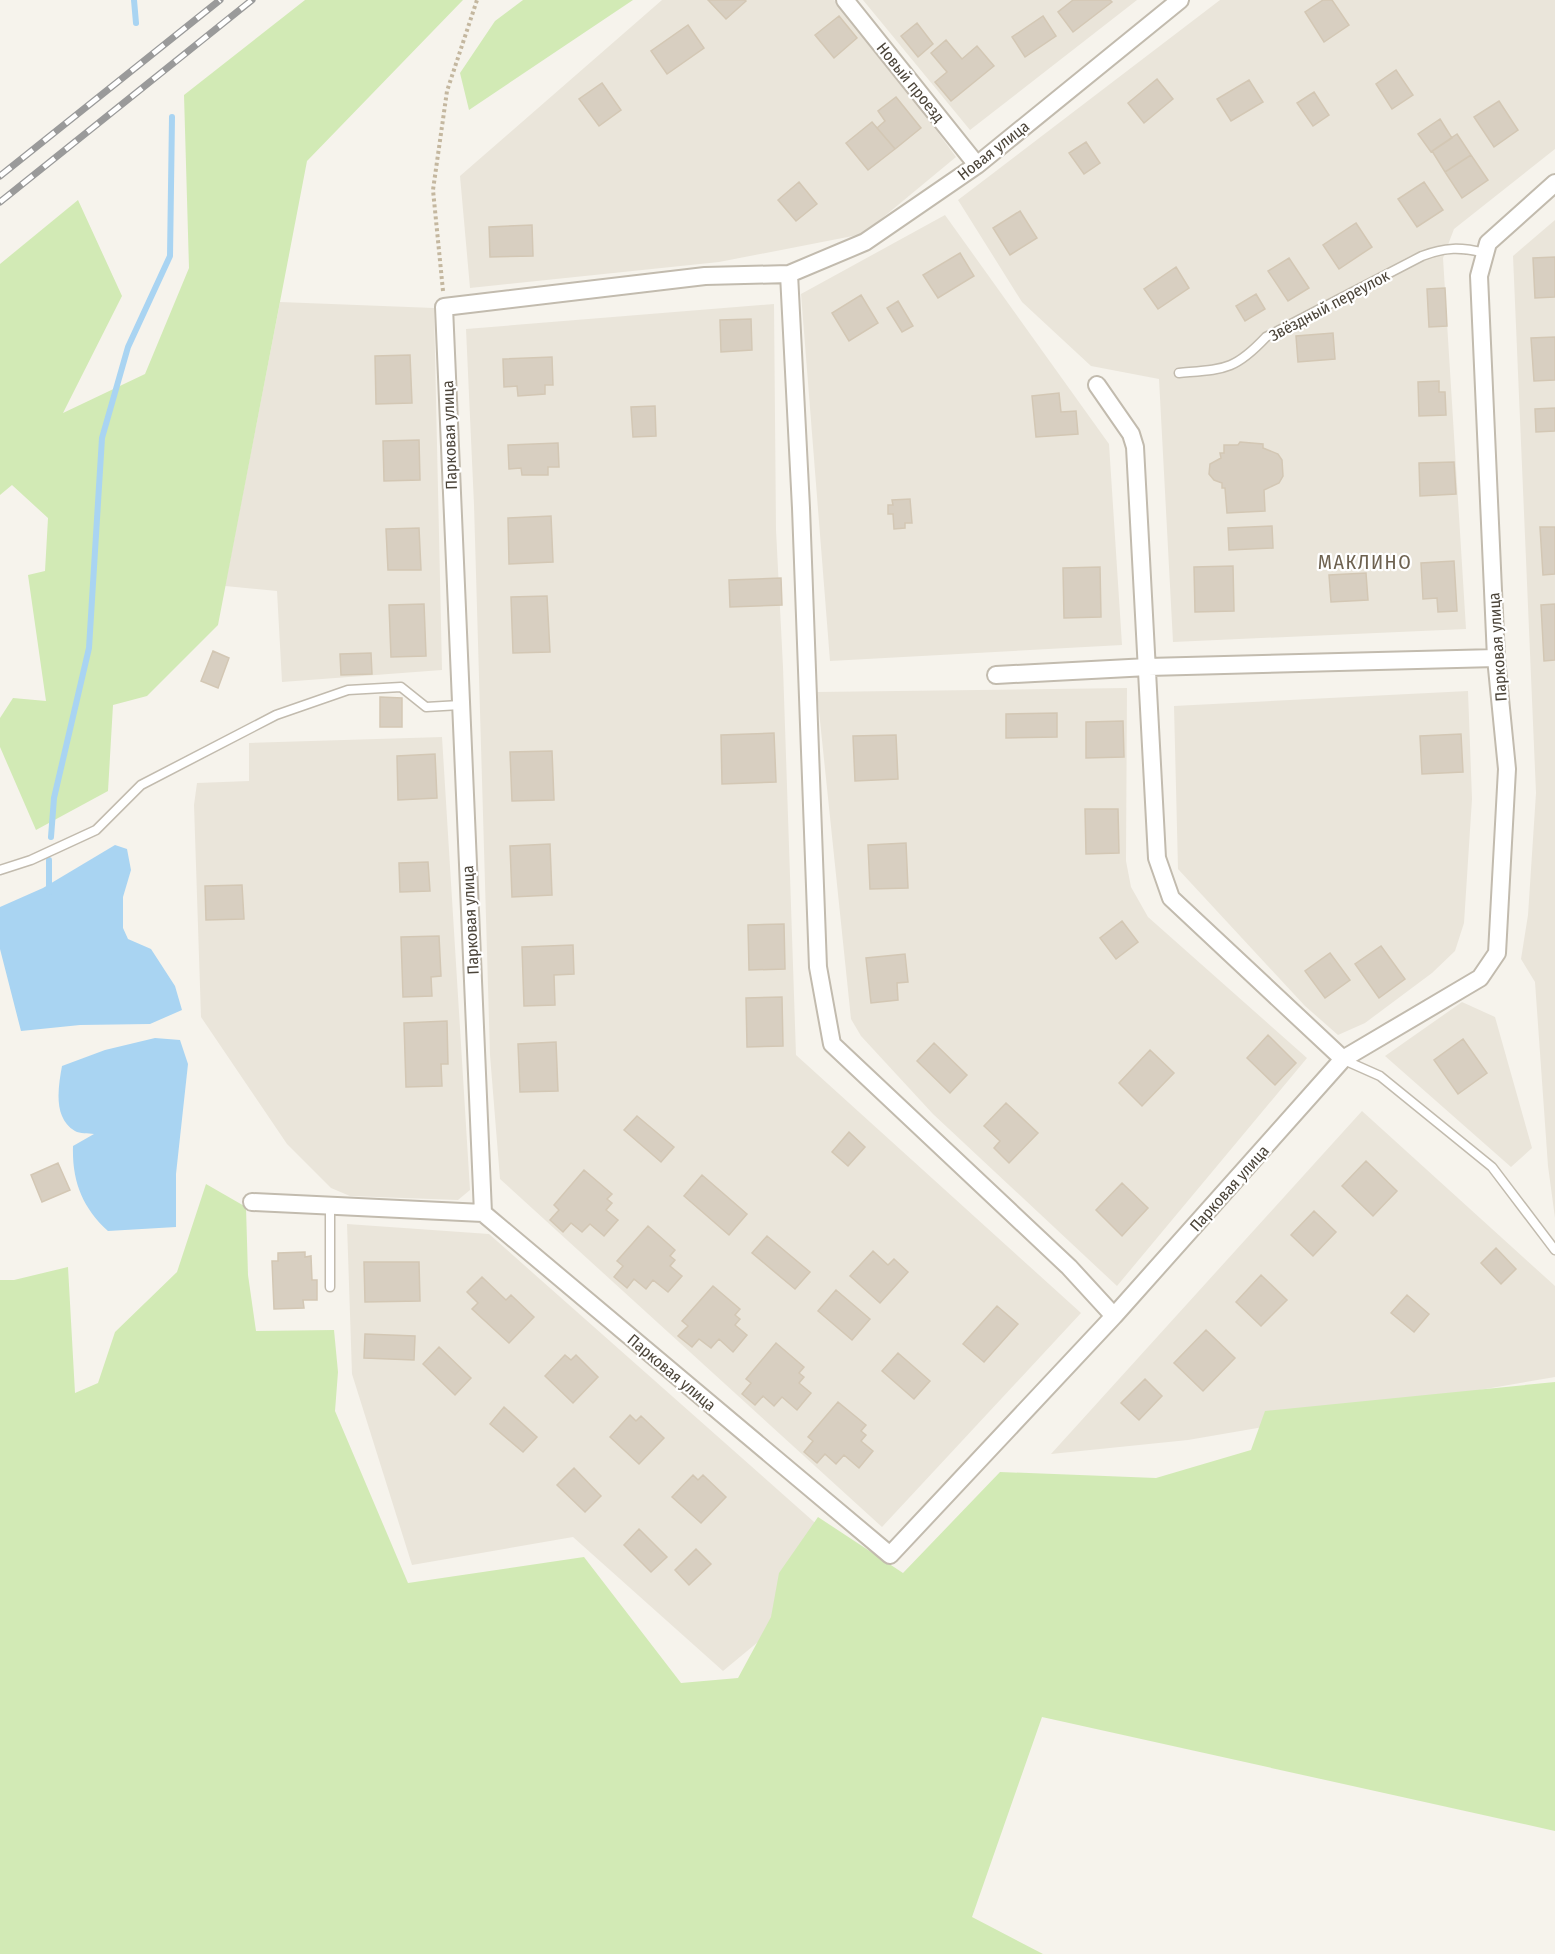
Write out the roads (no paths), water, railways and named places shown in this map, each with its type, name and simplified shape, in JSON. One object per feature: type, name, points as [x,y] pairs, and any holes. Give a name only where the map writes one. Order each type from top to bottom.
[{"type":"street","name":"Новый проезд","points":[[845,0],[977,165]]},
{"type":"street","name":"Новая улица","points":[[789,274],[866,242],[977,165],[1180,0]]},
{"type":"street","name":"Парковая улица","points":[[789,274],[705,276],[444,307],[483,1214],[890,1555],[1114,1316],[1344,1059],[1480,978],[1497,953],[1507,769],[1496,658],[1479,276],[1488,243],[1555,183]]},
{"type":"street","points":[[789,274],[801,508],[818,967],[832,1044],[1069,1267],[1114,1316]]},
{"type":"street","points":[[1097,385],[1131,434],[1135,447],[1157,858],[1171,898],[1344,1059]]},
{"type":"street","points":[[996,675],[1148,668],[1496,658]]},
{"type":"street","points":[[252,1202],[483,1214]]},
{"type":"lane","name":"Звёздный переулок","points":[[1179,373],[1234,365],[1249,355],[1266,337],[1422,256],[1440,249],[1457,248],[1485,253]]},
{"type":"lane","points":[[0,870],[31,860],[96,830],[141,785],[276,715],[348,690],[401,687],[426,707],[460,705]]},
{"type":"lane","points":[[1344,1059],[1380,1076],[1492,1167],[1555,1250]]},
{"type":"lane","points":[[330,1206],[330,1287]]},
{"type":"water","points":[[115,845],[127,849],[131,870],[123,897],[123,928],[128,939],[151,949],[175,986],[182,1010],[150,1024],[80,1025],[21,1031],[0,949],[0,907],[43,888]]},
{"type":"water","points":[[155,1038],[180,1040],[188,1064],[176,1174],[176,1227],[108,1231],[91,1213],[80,1193],[74,1171],[73,1146],[94,1134],[75,1131],[63,1118],[59,1102],[62,1066],[105,1050]]},
{"type":"waterway","points":[[134,0],[136,23]]},
{"type":"waterway","points":[[51,837],[54,798],[89,648],[102,438],[128,347],[170,256],[172,117]]},
{"type":"waterway","points":[[49,860],[49,892]]},
{"type":"railway","points":[[0,176],[220,0]]},
{"type":"railway","points":[[0,202],[252,0]]},
{"type":"district","name":"МАКЛИНО","points":[[1365,562]]}]
